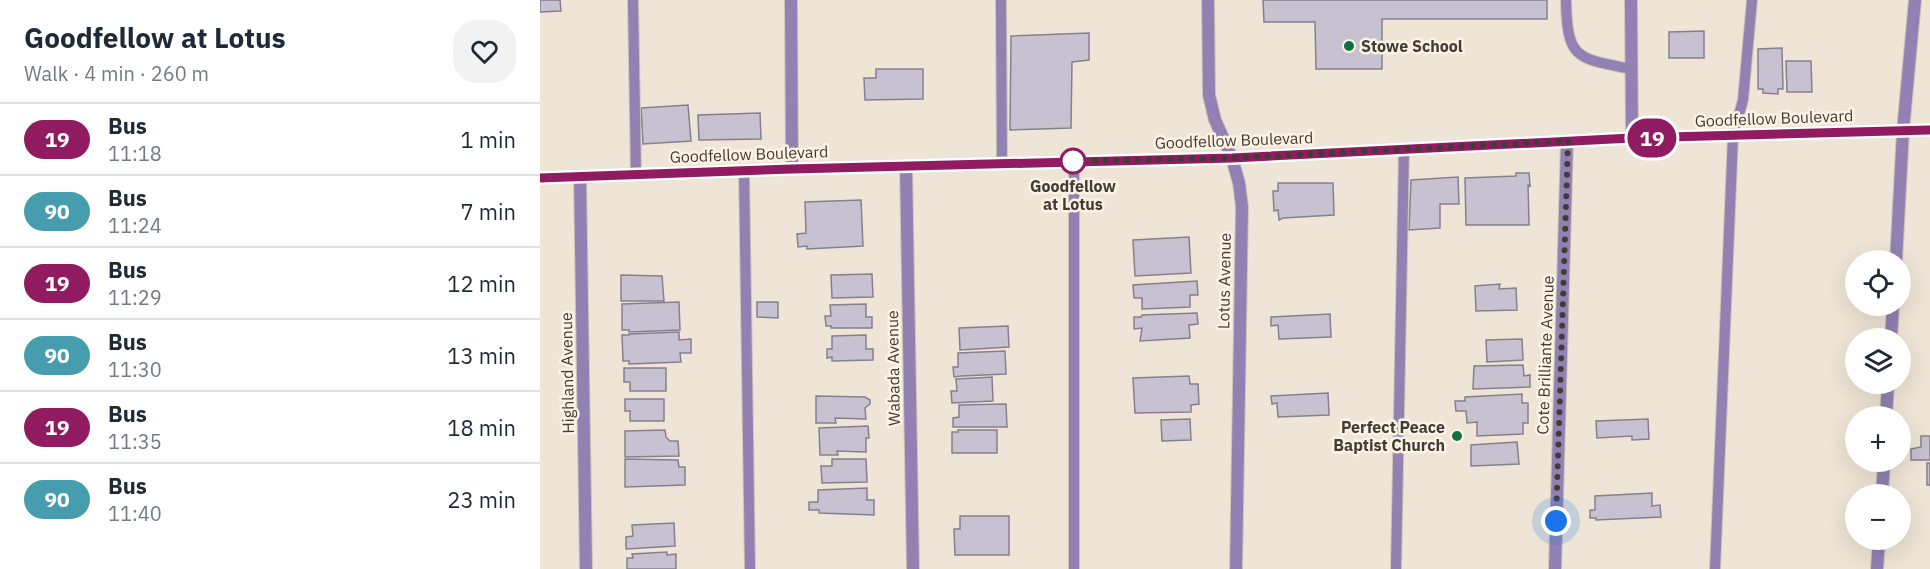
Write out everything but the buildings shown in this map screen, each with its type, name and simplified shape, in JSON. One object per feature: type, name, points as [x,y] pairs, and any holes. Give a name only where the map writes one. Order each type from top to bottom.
[{"type":"main road","name":"Goodfellow Boulevard","points":[[540,178],[744,170],[1232,158],[1632,138],[1930,130]]},
{"type":"street","points":[[791,0],[792,169]]},
{"type":"street","name":"Lotus Avenue","points":[[1208,0],[1209,95],[1215,120],[1232,158],[1239,183],[1242,207],[1236,569]]},
{"type":"street","points":[[1631,0],[1632,138]]},
{"type":"street","points":[[1897,250],[1903,131],[1916,0]]},
{"type":"street","name":"Cote Brilliante Avenue","points":[[1555,569],[1568,141]]},
{"type":"street","name":"Wabada Avenue","points":[[906,166],[914,569]]},
{"type":"street","name":"Highland Avenue","points":[[580,177],[586,569]]},
{"type":"street","points":[[1877,569],[1878,550]]},
{"type":"lane","points":[[633,0],[636,175]]},
{"type":"lane","points":[[1001,0],[1002,164]]},
{"type":"lane","points":[[1566,0],[1570,42],[1580,55],[1594,61],[1631,69]]},
{"type":"lane","points":[[1715,569],[1733,136],[1743,100],[1752,0]]},
{"type":"lane","points":[[1396,569],[1404,149]]},
{"type":"lane","points":[[1074,161],[1074,569]]},
{"type":"lane","points":[[744,170],[750,569]]},
{"type":"bus line","name":"19","points":[[540,178],[1232,158],[1632,138],[1930,130]]},
{"type":"place","name":"Stowe School","points":[[1349,46]]},
{"type":"place","name":"Goodfellow at Lotus","points":[[1073,161]]},
{"type":"place","name":"Perfect Peace Baptist Church","points":[[1457,436]]},
{"type":"route","points":[[1073,161],[1232,158],[1568,141],[1556,521]]}]
